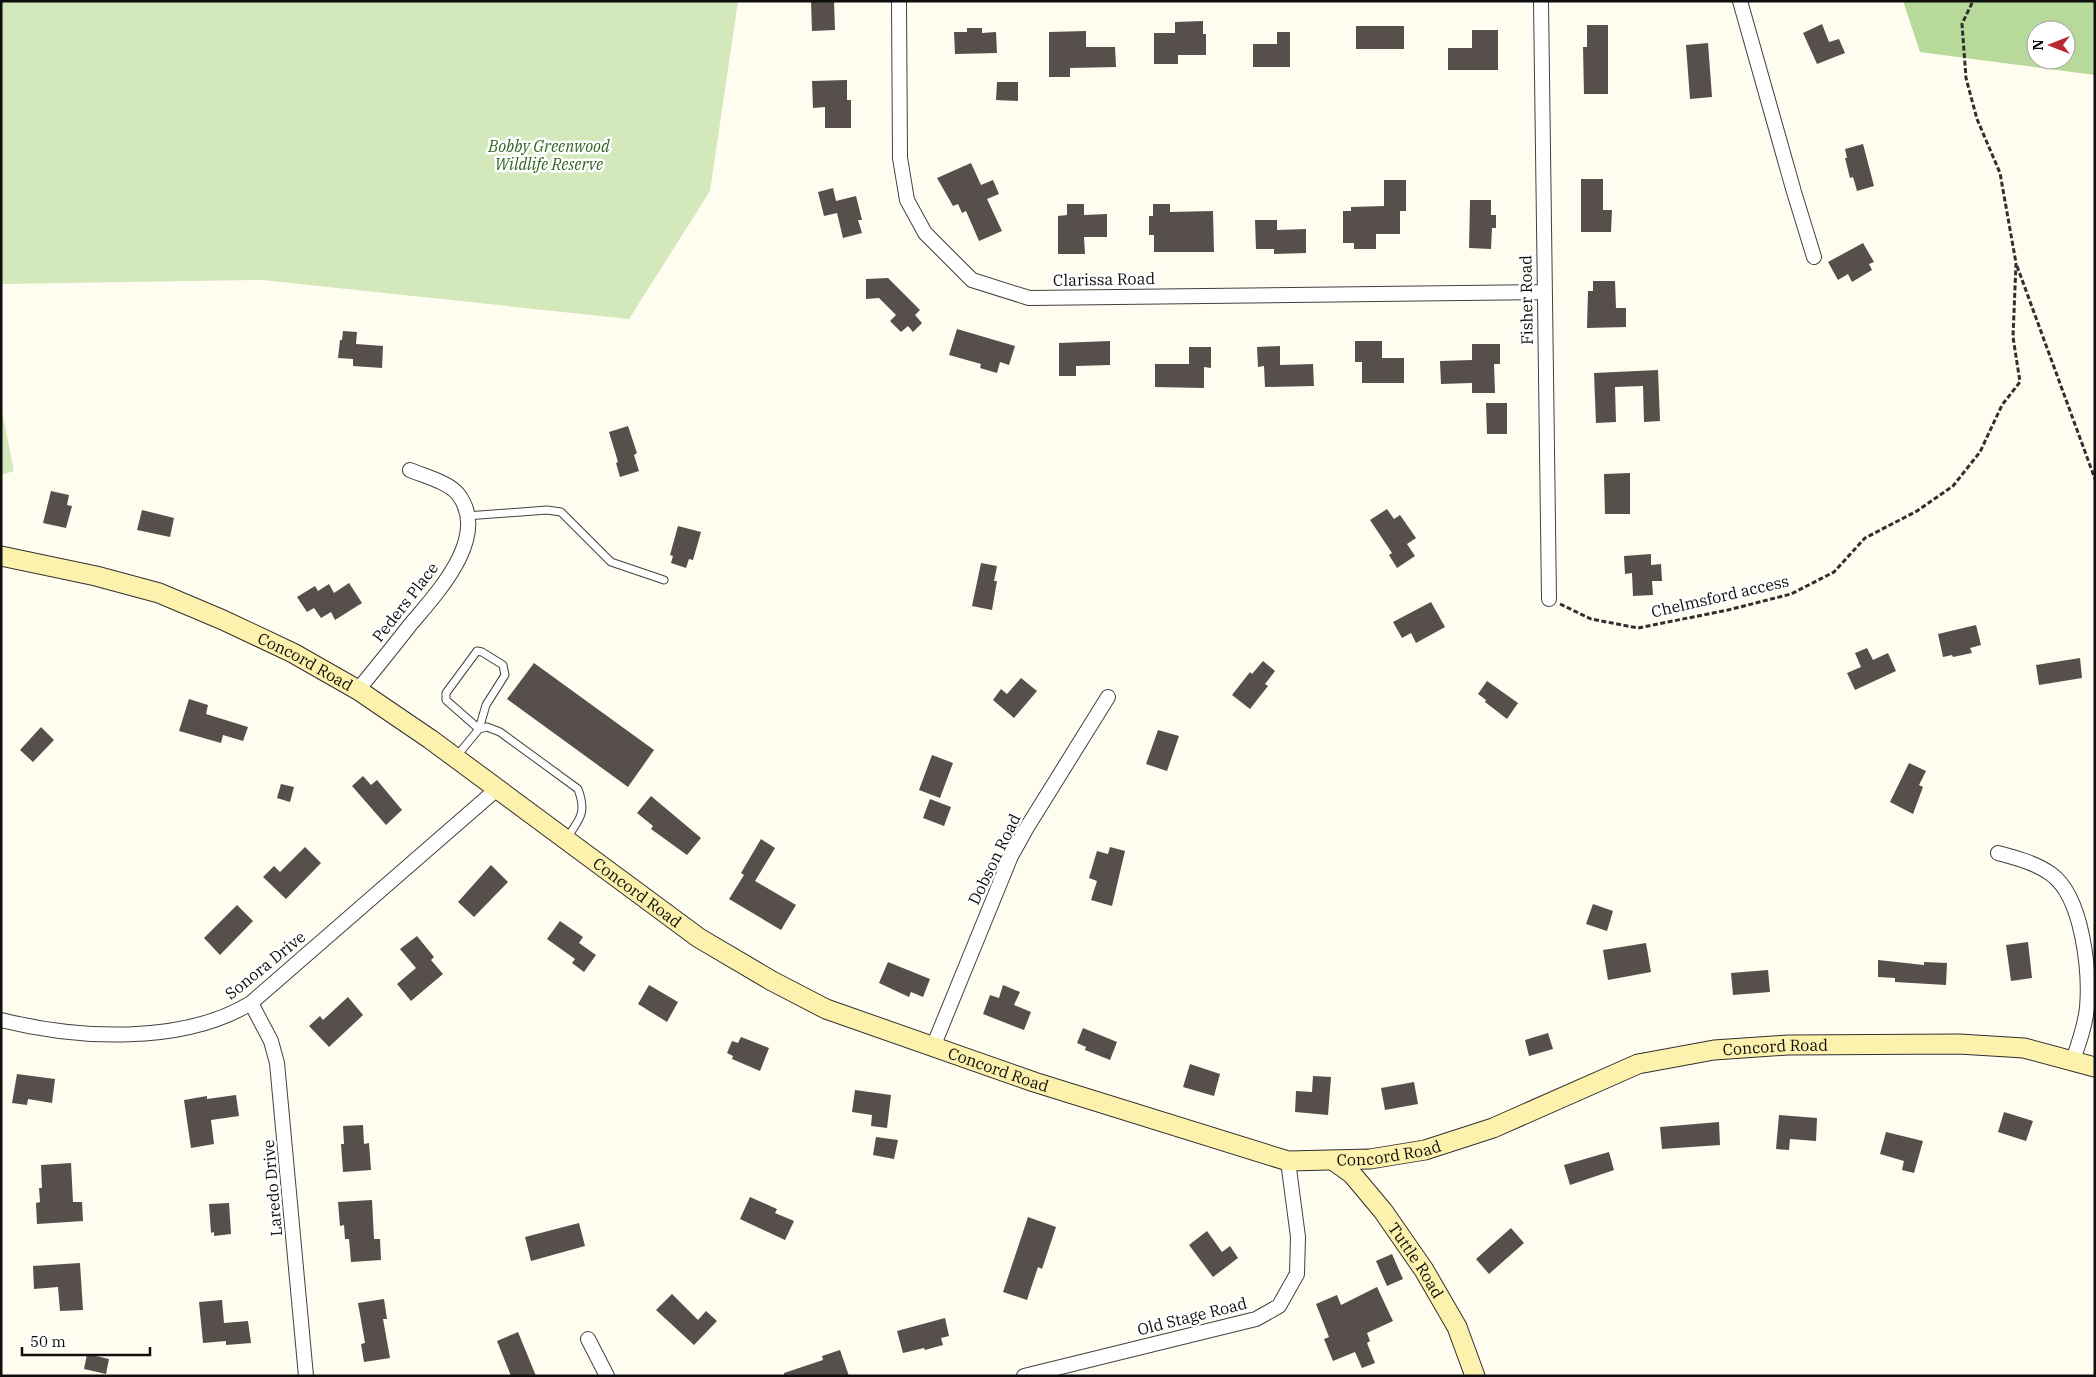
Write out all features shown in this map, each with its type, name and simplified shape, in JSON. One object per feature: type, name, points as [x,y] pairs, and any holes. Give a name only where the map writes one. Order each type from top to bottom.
[{"type":"main road","name":"Concord Road","points":[[1,556],[96,576],[158,593],[223,620],[293,653],[358,690],[455,758],[699,938],[772,981],[826,1009],[1034,1082],[1288,1161],[1370,1159],[1425,1150],[1493,1128],[1638,1064],[1714,1050],[1788,1045],[1959,1044],[2024,1048],[2095,1066]]},
{"type":"main road","name":"Tuttle Road","points":[[1334,1160],[1352,1174],[1383,1211],[1424,1270],[1457,1327],[1475,1376]]},
{"type":"street","name":"Clarissa Road","points":[[899,1],[900,158],[907,200],[925,233],[972,280],[1029,298],[1543,292]]},
{"type":"street","name":"Fisher Road","points":[[1541,1],[1543,292],[1549,599]]},
{"type":"street","points":[[1740,1],[1814,257]]},
{"type":"street","name":"Peders Place","points":[[358,690],[449,577],[463,548],[467,533],[464,506],[457,493],[447,486],[410,470]]},
{"type":"street","name":"Dobson Road","points":[[934,1047],[1011,856],[1108,697]]},
{"type":"street","name":"Sonora Drive","points":[[1,1020],[40,1030],[68,1033],[152,1032],[204,1024],[236,1012],[251,1003],[497,789]]},
{"type":"street","points":[[1998,853],[2024,860],[2051,874],[2061,884],[2070,899],[2080,928],[2087,972],[2084,1028],[2073,1060]]},
{"type":"street","name":"Laredo Drive","points":[[251,1003],[271,1041],[277,1063],[306,1376]]},
{"type":"street","name":"Old Stage Road","points":[[1024,1376],[1256,1318],[1279,1306],[1297,1274],[1298,1237],[1288,1161]]},
{"type":"street","points":[[588,1339],[607,1376]]},
{"type":"lane","points":[[466,516],[547,510],[561,512],[610,562],[664,580]]},
{"type":"lane","points":[[455,758],[479,728],[486,705],[505,675],[503,666],[482,652],[477,651],[446,693],[446,700],[479,728],[487,727],[500,732],[578,789],[583,803],[582,817],[566,840]]},
{"type":"path","name":"Chelmsford access","points":[[1549,599],[1591,619],[1638,628],[1728,610],[1791,594],[1834,572],[1865,538],[1917,511],[1953,486],[1980,452],[2002,405],[2020,382],[2013,338],[2016,263],[2000,173],[1977,119],[1966,78],[1962,24],[1973,1]]},
{"type":"path","points":[[2016,263],[2095,479]]},
{"type":"green space","name":"Bobby Greenwood Wildlife Reserve","points":[[1,1],[738,1],[710,191],[629,319],[262,280],[1,284]]},
{"type":"green space","points":[[1903,1],[2095,1],[2095,75],[2057,70],[2076,70],[2076,20],[2026,20],[2026,66],[1920,52]]},
{"type":"green space","points":[[1,406],[14,471],[1,475]]},
{"type":"building","points":[[811,1],[834,1],[835,30],[812,31]]},
{"type":"building","points":[[1203,21],[1203,34],[1206,34],[1206,55],[1178,55],[1178,64],[1154,64],[1154,33],[1175,33],[1175,22]]},
{"type":"building","points":[[1822,24],[1829,42],[1839,39],[1845,53],[1817,64],[1803,33]]},
{"type":"building","points":[[1587,25],[1608,25],[1608,94],[1584,94],[1583,47],[1587,47]]},
{"type":"building","points":[[1356,26],[1404,26],[1404,49],[1356,49]]},
{"type":"building","points":[[967,28],[982,28],[982,33],[996,32],[997,53],[955,54],[954,32],[967,32]]},
{"type":"building","points":[[1472,30],[1498,30],[1498,70],[1448,70],[1448,48],[1472,48]]},
{"type":"building","points":[[1086,31],[1086,47],[1115,47],[1116,67],[1070,68],[1070,77],[1049,77],[1049,32]]},
{"type":"building","points":[[1277,32],[1290,32],[1290,67],[1253,67],[1253,44],[1277,44]]},
{"type":"building","points":[[1708,43],[1712,97],[1690,99],[1686,45]]},
{"type":"building","points":[[847,80],[847,100],[851,100],[851,128],[825,128],[825,107],[813,108],[812,81]]},
{"type":"building","points":[[997,82],[1018,82],[1018,101],[996,100]]},
{"type":"building","points":[[1863,144],[1874,186],[1857,191],[1853,177],[1850,178],[1845,158],[1847,158],[1845,149]]},
{"type":"building","points":[[971,163],[981,185],[993,180],[999,194],[987,199],[1002,231],[979,241],[966,211],[962,213],[958,204],[953,206],[937,178]]},
{"type":"building","points":[[1581,179],[1603,179],[1603,210],[1612,210],[1611,232],[1581,232]]},
{"type":"building","points":[[1384,180],[1406,180],[1406,211],[1400,211],[1400,234],[1376,234],[1376,249],[1354,249],[1354,243],[1343,243],[1343,211],[1351,211],[1351,207],[1384,206]]},
{"type":"building","points":[[833,188],[836,201],[856,196],[862,220],[858,220],[862,233],[843,238],[837,213],[824,216],[818,192]]},
{"type":"building","points":[[1470,200],[1491,200],[1491,215],[1496,215],[1496,228],[1492,228],[1491,249],[1469,248]]},
{"type":"building","points":[[1067,204],[1084,204],[1084,215],[1107,214],[1107,237],[1084,237],[1085,254],[1058,254],[1058,216],[1067,215]]},
{"type":"building","points":[[1153,204],[1170,204],[1170,212],[1213,211],[1214,252],[1154,252],[1154,235],[1149,235],[1149,216],[1153,216]]},
{"type":"building","points":[[1255,220],[1277,220],[1277,230],[1306,229],[1306,253],[1274,254],[1274,249],[1256,249]]},
{"type":"building","points":[[1863,243],[1874,262],[1869,264],[1872,270],[1852,282],[1848,274],[1838,280],[1828,262]]},
{"type":"building","points":[[888,278],[920,310],[915,315],[922,323],[913,332],[908,326],[901,332],[890,321],[896,315],[879,298],[866,299],[866,279]]},
{"type":"building","points":[[1593,281],[1615,281],[1616,308],[1626,308],[1626,327],[1587,328],[1588,291],[1593,291]]},
{"type":"building","points":[[957,329],[1015,346],[1009,365],[1000,362],[997,373],[980,368],[981,364],[949,355]]},
{"type":"building","points":[[343,331],[357,332],[356,344],[383,346],[382,368],[353,366],[353,359],[338,358]]},
{"type":"building","points":[[1110,341],[1110,365],[1076,366],[1076,376],[1059,376],[1059,343]]},
{"type":"building","points":[[1355,341],[1382,341],[1382,358],[1404,358],[1404,383],[1362,383],[1362,362],[1355,362]]},
{"type":"building","points":[[1472,344],[1500,344],[1500,364],[1494,364],[1495,393],[1472,393],[1472,383],[1441,384],[1440,361],[1472,360]]},
{"type":"building","points":[[1280,346],[1280,365],[1313,364],[1314,386],[1265,387],[1264,366],[1258,367],[1257,347]]},
{"type":"building","points":[[1189,347],[1211,347],[1211,368],[1204,367],[1204,388],[1155,387],[1155,364],[1189,364]]},
{"type":"building","points":[[1658,370],[1660,421],[1644,422],[1643,386],[1615,387],[1616,422],[1596,423],[1594,373]]},
{"type":"building","points":[[1486,403],[1507,403],[1507,434],[1487,434]]},
{"type":"building","points":[[628,426],[637,453],[634,455],[639,471],[620,477],[616,463],[618,462],[609,432]]},
{"type":"building","points":[[1630,473],[1630,514],[1605,514],[1604,474]]},
{"type":"building","points":[[51,491],[69,495],[67,505],[72,506],[66,528],[43,523]]},
{"type":"building","points":[[1387,509],[1394,519],[1400,515],[1416,538],[1407,544],[1415,556],[1397,568],[1389,555],[1392,553],[1370,520]]},
{"type":"building","points":[[142,510],[174,518],[170,537],[137,530]]},
{"type":"building","points":[[678,526],[701,532],[693,560],[689,559],[686,568],[671,563],[673,556],[670,555]]},
{"type":"building","points":[[1651,554],[1651,565],[1661,564],[1662,581],[1652,581],[1653,595],[1633,596],[1632,573],[1625,574],[1624,556]]},
{"type":"building","points":[[981,563],[997,566],[994,581],[997,581],[992,610],[972,606]]},
{"type":"building","points":[[349,583],[362,603],[335,620],[331,612],[321,618],[314,608],[307,612],[297,597],[315,586],[318,591],[329,584],[334,593]]},
{"type":"building","points":[[1431,602],[1445,627],[1416,643],[1411,633],[1402,638],[1393,622]]},
{"type":"building","points":[[1976,625],[1981,645],[1970,648],[1972,653],[1943,657],[1938,634]]},
{"type":"building","points":[[1867,648],[1873,660],[1888,653],[1896,671],[1855,690],[1847,673],[1861,667],[1855,653]]},
{"type":"building","points":[[2080,658],[2082,678],[2039,685],[2036,665]]},
{"type":"building","points":[[1263,661],[1275,671],[1265,684],[1268,686],[1250,709],[1232,695],[1250,672],[1252,674]]},
{"type":"building","points":[[534,663],[654,750],[628,787],[507,699]]},
{"type":"building","points":[[1021,678],[1037,691],[1014,718],[993,700],[1001,689],[1007,694]]},
{"type":"building","points":[[1487,681],[1518,703],[1507,719],[1478,694]]},
{"type":"building","points":[[189,699],[208,705],[206,714],[248,727],[243,741],[223,735],[221,743],[179,731]]},
{"type":"building","points":[[41,727],[54,740],[33,762],[20,750]]},
{"type":"building","points":[[1158,730],[1179,736],[1167,771],[1146,764]]},
{"type":"building","points":[[932,755],[953,763],[940,798],[919,790]]},
{"type":"building","points":[[1909,763],[1926,771],[1919,785],[1923,787],[1913,814],[1890,802]]},
{"type":"building","points":[[363,776],[371,785],[377,780],[402,810],[386,825],[352,786]]},
{"type":"building","points":[[281,784],[294,787],[290,802],[277,798]]},
{"type":"building","points":[[651,796],[701,838],[687,855],[651,829],[653,826],[637,813]]},
{"type":"building","points":[[930,799],[951,807],[944,826],[923,818]]},
{"type":"building","points":[[761,839],[775,848],[755,881],[796,905],[781,930],[729,899],[744,875],[741,873]]},
{"type":"building","points":[[305,847],[321,863],[286,899],[263,877],[274,866],[280,872]]},
{"type":"building","points":[[1110,847],[1125,851],[1112,906],[1091,900],[1097,881],[1089,878],[1097,851],[1108,854]]},
{"type":"building","points":[[491,865],[508,882],[474,917],[458,902]]},
{"type":"building","points":[[1593,904],[1613,911],[1607,931],[1586,924]]},
{"type":"building","points":[[237,905],[253,921],[220,955],[204,938]]},
{"type":"building","points":[[560,921],[583,937],[579,943],[596,955],[584,972],[572,963],[575,959],[547,939]]},
{"type":"building","points":[[417,936],[434,957],[431,960],[443,974],[411,1001],[397,984],[416,968],[400,949]]},
{"type":"building","points":[[2028,942],[2032,978],[2011,981],[2006,945]]},
{"type":"building","points":[[1646,943],[1651,972],[1608,980],[1603,950]]},
{"type":"building","points":[[1878,960],[1924,965],[1924,962],[1947,963],[1946,985],[1895,982],[1895,978],[1878,977]]},
{"type":"building","points":[[888,962],[930,979],[923,997],[911,992],[909,997],[879,983]]},
{"type":"building","points":[[1768,970],[1770,992],[1733,995],[1731,973]]},
{"type":"building","points":[[649,985],[678,1002],[667,1022],[638,1004]]},
{"type":"building","points":[[1003,985],[1020,992],[1014,1005],[1031,1012],[1024,1030],[983,1014],[990,995],[999,998]]},
{"type":"building","points":[[348,997],[363,1015],[329,1047],[309,1026],[320,1016],[323,1020]]},
{"type":"building","points":[[1083,1028],[1117,1042],[1110,1060],[1085,1050],[1086,1047],[1077,1043]]},
{"type":"building","points":[[1548,1033],[1553,1049],[1529,1056],[1525,1040]]},
{"type":"building","points":[[741,1037],[769,1048],[760,1071],[732,1059],[733,1056],[727,1053],[732,1041],[738,1043]]},
{"type":"building","points":[[1190,1064],[1220,1074],[1214,1096],[1183,1087]]},
{"type":"building","points":[[17,1074],[55,1079],[52,1103],[28,1099],[27,1105],[12,1103]]},
{"type":"building","points":[[1313,1076],[1331,1077],[1328,1115],[1295,1112],[1296,1091],[1312,1092]]},
{"type":"building","points":[[1414,1082],[1418,1104],[1385,1110],[1381,1088]]},
{"type":"building","points":[[855,1090],[891,1095],[887,1128],[871,1126],[872,1115],[852,1112]]},
{"type":"building","points":[[236,1095],[239,1116],[211,1120],[214,1144],[191,1148],[184,1100],[207,1096],[207,1099]]},
{"type":"building","points":[[2004,1112],[2033,1121],[2026,1141],[1998,1132]]},
{"type":"building","points":[[1779,1115],[1817,1118],[1816,1141],[1790,1139],[1789,1150],[1776,1149]]},
{"type":"building","points":[[1719,1122],[1720,1145],[1662,1149],[1660,1127]]},
{"type":"building","points":[[363,1125],[364,1144],[369,1143],[371,1170],[343,1172],[341,1144],[344,1144],[343,1126]]},
{"type":"building","points":[[1886,1132],[1923,1141],[1914,1173],[1902,1170],[1904,1161],[1880,1154]]},
{"type":"building","points":[[876,1137],[898,1140],[894,1159],[873,1155]]},
{"type":"building","points":[[1609,1152],[1614,1170],[1570,1185],[1564,1165]]},
{"type":"building","points":[[71,1163],[73,1202],[82,1202],[83,1221],[37,1224],[36,1203],[40,1202],[39,1188],[42,1188],[41,1165]]},
{"type":"building","points":[[750,1197],[777,1209],[775,1213],[794,1221],[785,1240],[740,1219]]},
{"type":"building","points":[[372,1200],[374,1239],[380,1239],[381,1260],[351,1262],[349,1239],[345,1239],[344,1225],[340,1226],[338,1202]]},
{"type":"building","points":[[229,1203],[231,1234],[214,1236],[214,1232],[211,1233],[209,1204]]},
{"type":"building","points":[[1028,1217],[1056,1227],[1042,1269],[1038,1267],[1027,1300],[1003,1292]]},
{"type":"building","points":[[579,1223],[585,1246],[531,1261],[525,1237]]},
{"type":"building","points":[[1511,1228],[1524,1243],[1489,1274],[1476,1259]]},
{"type":"building","points":[[1207,1231],[1222,1252],[1230,1246],[1238,1258],[1213,1277],[1189,1245]]},
{"type":"building","points":[[1392,1254],[1403,1279],[1387,1286],[1376,1261]]},
{"type":"building","points":[[80,1263],[83,1310],[60,1311],[58,1287],[34,1289],[33,1266]]},
{"type":"building","points":[[1377,1287],[1393,1321],[1367,1333],[1370,1341],[1367,1343],[1375,1363],[1362,1368],[1355,1352],[1333,1361],[1324,1339],[1329,1337],[1316,1304],[1337,1295],[1341,1305]]},
{"type":"building","points":[[672,1294],[698,1320],[706,1311],[717,1321],[694,1345],[656,1310]]},
{"type":"building","points":[[384,1299],[387,1319],[383,1319],[390,1358],[364,1362],[361,1344],[365,1343],[358,1303]]},
{"type":"building","points":[[222,1300],[224,1323],[248,1321],[251,1343],[226,1345],[226,1341],[203,1343],[199,1302]]},
{"type":"building","points":[[945,1318],[949,1336],[941,1338],[943,1345],[903,1353],[897,1331]]},
{"type":"building","points":[[518,1332],[536,1376],[511,1376],[497,1341]]},
{"type":"building","points":[[840,1350],[849,1376],[784,1376],[784,1373],[823,1360],[822,1356]]},
{"type":"building","points":[[87,1354],[109,1359],[106,1374],[84,1369]]}]
